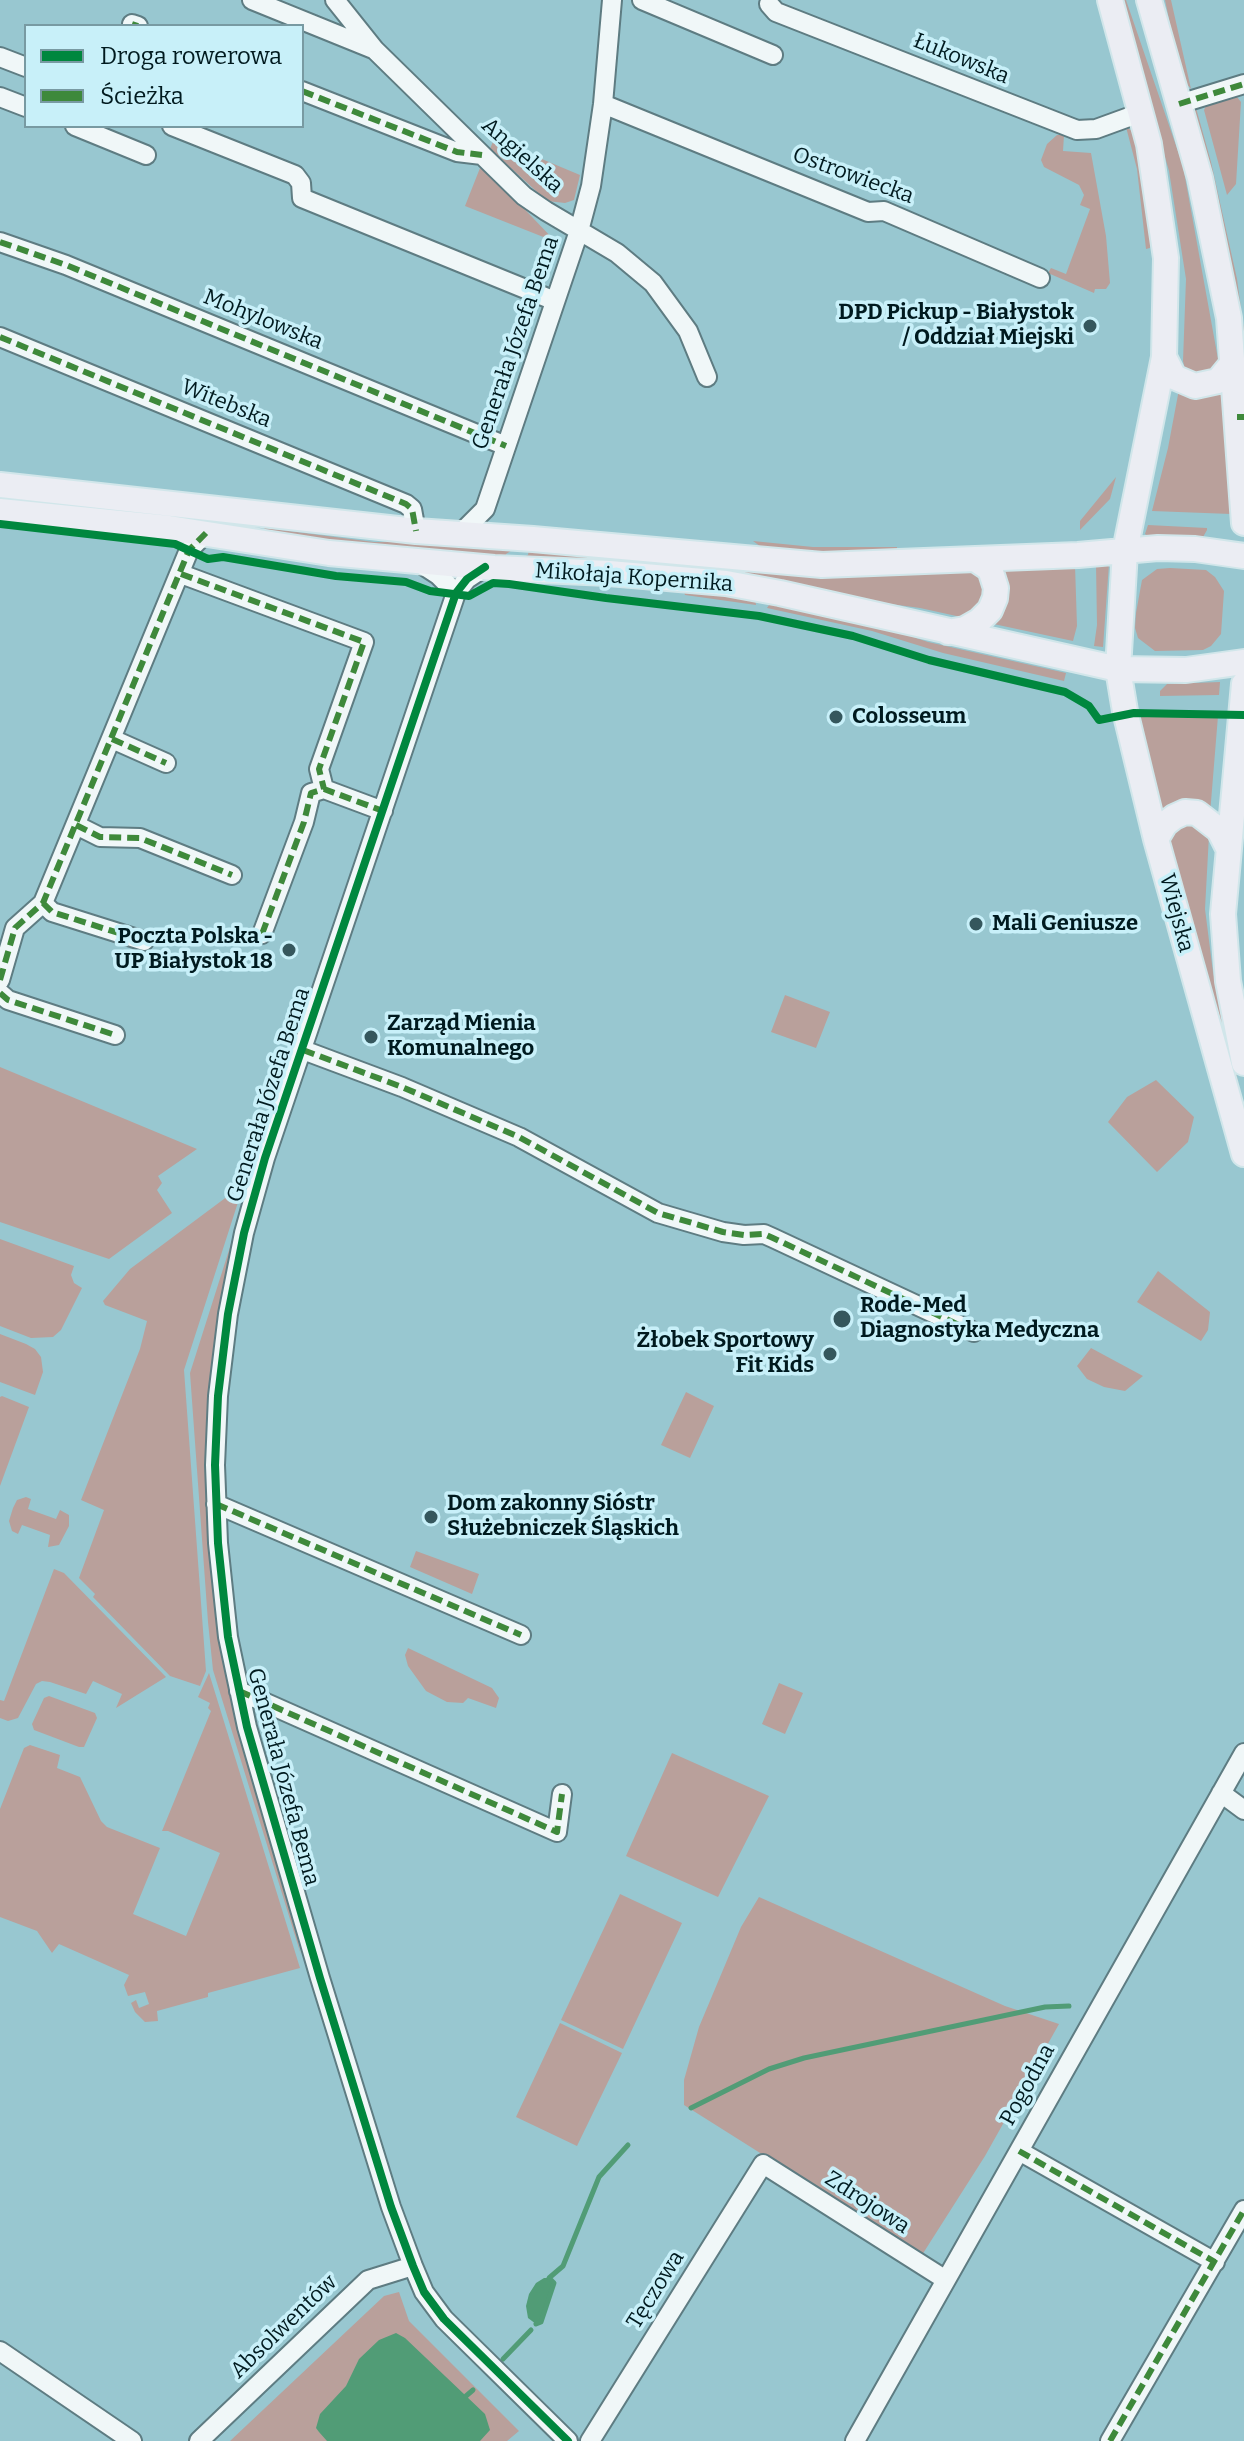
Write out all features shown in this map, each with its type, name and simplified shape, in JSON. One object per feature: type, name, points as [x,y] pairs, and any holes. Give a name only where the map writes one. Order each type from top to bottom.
[{"type":"main road","name":"Wiejska","points":[[1110,0],[1149,144],[1166,258],[1164,357],[1125,551],[1118,669],[1156,839],[1244,1154]]},
{"type":"main road","points":[[1149,0],[1200,178],[1229,318],[1240,417],[1244,523]]},
{"type":"main road","points":[[1164,357],[1174,377],[1195,386],[1218,381],[1232,364]]},
{"type":"main road","name":"Mikołaja Kopernika","points":[[0,485],[416,531],[822,565],[1195,549],[1244,556]]},
{"type":"main road","name":"Mikołaja Kopernika","points":[[0,511],[169,528],[198,542],[264,543],[417,562],[726,583],[1118,669],[1186,670],[1244,662]]},
{"type":"main road","points":[[264,543],[257,537],[257,527],[263,519],[278,514]]},
{"type":"main road","points":[[945,632],[965,629],[979,621],[990,610],[995,598],[996,588],[990,569],[975,559]]},
{"type":"main road","name":"Wiejska","points":[[1244,684],[1242,740],[1223,914],[1228,981],[1244,1063]]},
{"type":"main road","points":[[1156,839],[1165,824],[1174,817],[1185,812],[1197,813],[1219,830],[1228,848]]},
{"type":"street","points":[[252,0],[375,50]]},
{"type":"street","name":"Angielska","points":[[335,0],[375,50],[535,205],[617,253],[665,296],[693,343],[707,377]]},
{"type":"street","name":"Generała Józefa Bema","points":[[459,535],[485,509],[579,231],[591,186],[603,104],[612,0]]},
{"type":"street","points":[[642,0],[773,55]]},
{"type":"street","name":"Łukowska","points":[[769,4],[776,12],[1077,130],[1096,129],[1140,113]]},
{"type":"street","points":[[0,57],[24,66]]},
{"type":"street","points":[[1179,104],[1244,84]]},
{"type":"street","points":[[304,92],[457,152],[482,155]]},
{"type":"street","points":[[0,97],[24,106]]},
{"type":"street","name":"Ostrowiecka","points":[[603,104],[868,212],[884,211],[1040,278]]},
{"type":"street","points":[[80,128],[146,155]]},
{"type":"street","points":[[177,128],[295,175],[301,183],[302,198],[555,301]]},
{"type":"street","name":"Mohylowska","points":[[0,242],[66,265],[506,446]]},
{"type":"street","name":"Witebska","points":[[0,337],[406,504],[412,509],[416,531]]},
{"type":"street","points":[[485,509],[505,538]]},
{"type":"street","points":[[0,980],[15,928],[43,903],[181,574],[198,542]]},
{"type":"street","points":[[417,562],[438,575],[456,593]]},
{"type":"street","name":"Generała Józefa Bema","points":[[485,567],[467,579],[456,593],[265,1158],[233,1284],[218,1396],[216,1504],[221,1583],[247,1727],[320,1978],[391,2207],[413,2266],[424,2292],[444,2319],[568,2441]]},
{"type":"street","points":[[181,574],[364,642],[319,769],[324,789]]},
{"type":"street","points":[[112,739],[166,763]]},
{"type":"street","points":[[262,934],[304,822],[311,793],[324,789],[383,811]]},
{"type":"street","points":[[76,825],[100,837],[140,838],[232,875]]},
{"type":"street","points":[[43,903],[52,912],[144,941]]},
{"type":"street","points":[[0,993],[8,1000],[115,1035]]},
{"type":"street","points":[[303,1050],[402,1087],[519,1137],[658,1213],[723,1232],[764,1234],[974,1332]]},
{"type":"street","points":[[216,1504],[521,1635]]},
{"type":"street","points":[[239,1691],[557,1832],[562,1794]]},
{"type":"street","name":"Pogodna","points":[[855,2441],[1244,1753]]},
{"type":"street","points":[[1221,1793],[1244,1810]]},
{"type":"street","points":[[1019,2151],[1215,2262]]},
{"type":"street","name":"Zdrojowa","points":[[763,2164],[946,2280]]},
{"type":"street","name":"Tęczowa","points":[[590,2441],[763,2164]]},
{"type":"street","points":[[1110,2441],[1244,2210]]},
{"type":"street","name":"Absolwentów","points":[[199,2441],[368,2280],[413,2266]]},
{"type":"street","points":[[0,2351],[132,2441]]},
{"type":"shaded area","points":[[1120,0],[1126,0],[1183,166],[1218,359],[1214,372],[1198,377],[1185,369],[1183,361],[1186,279],[1169,171]]},
{"type":"shaded area","points":[[1165,0],[1171,0],[1191,89],[1181,77]]},
{"type":"shaded area","points":[[1237,97],[1241,102],[1236,184],[1227,195],[1204,110],[1206,106]]},
{"type":"shaded area","points":[[1196,108],[1237,279],[1244,331],[1244,376],[1193,116]]},
{"type":"shaded area","points":[[1126,127],[1134,132],[1150,207],[1150,248],[1146,249],[1137,169]]},
{"type":"shaded area","points":[[1057,135],[1064,135],[1063,151],[1091,153],[1106,236],[1110,283],[1106,289],[1095,289],[1094,293],[1048,273],[1051,268],[1066,274],[1090,209],[1080,205],[1084,195],[1079,185],[1044,167],[1041,160],[1047,144]]},
{"type":"shaded area","points":[[494,139],[580,175],[574,200],[565,203],[547,201],[490,149]]},
{"type":"shaded area","points":[[480,168],[488,171],[556,242],[465,206]]},
{"type":"shaded area","points":[[1222,383],[1231,514],[1152,511],[1180,384]]},
{"type":"shaded area","points":[[1116,477],[1110,499],[1080,530],[1080,521]]},
{"type":"shaded area","points":[[1148,525],[1207,530],[1203,537],[1148,536],[1145,534]]},
{"type":"shaded area","points":[[265,528],[374,542],[514,549],[504,559],[386,550],[262,531]]},
{"type":"shaded area","points":[[753,541],[813,547],[897,547],[897,551],[849,554],[764,549]]},
{"type":"shaded area","points":[[529,549],[972,570],[984,583],[986,599],[970,619],[920,608],[832,596],[517,559],[528,555]]},
{"type":"shaded area","points":[[1096,564],[1109,564],[1103,647],[1094,646],[1097,625]]},
{"type":"shaded area","points":[[1075,565],[1077,626],[1073,641],[989,623],[993,569]]},
{"type":"shaded area","points":[[1157,569],[1206,570],[1224,591],[1221,634],[1203,650],[1155,651],[1138,638],[1136,613],[1142,580]]},
{"type":"shaded area","points":[[683,589],[755,599],[756,605],[685,595]]},
{"type":"shaded area","points":[[771,602],[875,624],[928,642],[1066,673],[1064,681],[943,653],[872,631],[767,608]]},
{"type":"shaded area","points":[[1220,682],[1219,695],[1160,696],[1160,691],[1167,684]]},
{"type":"shaded area","points":[[1135,716],[1218,716],[1210,814],[1160,819]]},
{"type":"shaded area","points":[[1187,821],[1209,835],[1205,909],[1213,972],[1244,1108],[1244,1129],[1165,838]]},
{"type":"shaded area","points":[[785,995],[830,1012],[816,1048],[771,1032]]},
{"type":"shaded area","points":[[0,1067],[197,1149],[158,1176],[162,1183],[157,1190],[172,1213],[109,1259],[0,1222]]},
{"type":"shaded area","points":[[1156,1080],[1194,1117],[1188,1142],[1157,1172],[1108,1122],[1127,1097]]},
{"type":"shaded area","points":[[236,1190],[240,1196],[184,1370],[206,1671],[200,1686],[170,1676],[93,1597],[95,1594],[79,1578],[104,1510],[81,1500],[140,1349],[147,1321],[105,1305],[103,1301],[130,1269]]},
{"type":"shaded area","points":[[237,1225],[217,1326],[206,1495],[217,1619],[239,1732],[286,1888],[301,1955],[213,1670],[208,1622],[190,1373]]},
{"type":"shaded area","points":[[0,1239],[74,1266],[71,1275],[74,1283],[82,1288],[61,1330],[53,1337],[31,1338],[0,1326]]},
{"type":"shaded area","points":[[1158,1271],[1210,1312],[1208,1330],[1201,1341],[1137,1302]]},
{"type":"shaded area","points":[[0,1334],[35,1349],[41,1357],[43,1372],[35,1395],[0,1382]]},
{"type":"shaded area","points":[[1091,1348],[1143,1376],[1125,1391],[1104,1387],[1087,1379],[1077,1366]]},
{"type":"shaded area","points":[[686,1392],[714,1406],[690,1458],[661,1445]]},
{"type":"shaded area","points":[[0,1397],[29,1407],[0,1486]]},
{"type":"shaded area","points":[[31,1499],[28,1509],[56,1519],[60,1510],[69,1515],[69,1526],[59,1545],[48,1547],[50,1535],[22,1525],[18,1534],[12,1531],[9,1521],[13,1508],[17,1500]]},
{"type":"shaded area","points":[[416,1551],[479,1574],[472,1594],[410,1567]]},
{"type":"shaded area","points":[[54,1569],[64,1573],[166,1677],[116,1708],[122,1694],[93,1681],[86,1694],[42,1681],[36,1684],[18,1718],[8,1721],[0,1718],[0,1700],[4,1701]]},
{"type":"shaded area","points":[[408,1648],[492,1688],[499,1698],[496,1708],[468,1698],[463,1703],[447,1702],[426,1691],[408,1666],[405,1655]]},
{"type":"shaded area","points":[[209,1673],[300,1968],[208,1993],[208,1997],[157,2011],[158,2021],[145,2022],[131,2003],[136,2000],[139,2008],[149,2004],[145,1992],[128,1996],[124,1985],[129,1975],[59,1944],[52,1953],[37,1931],[0,1917],[0,1809],[24,1748],[30,1745],[60,1755],[57,1768],[80,1777],[101,1821],[107,1827],[160,1848],[133,1914],[186,1936],[220,1853],[162,1831],[211,1711],[208,1708],[210,1703],[198,1697]]},
{"type":"shaded area","points":[[779,1683],[803,1693],[785,1734],[762,1724]]},
{"type":"shaded area","points":[[49,1696],[95,1713],[97,1718],[84,1747],[34,1730],[32,1724],[44,1698]]},
{"type":"shaded area","points":[[672,1753],[769,1796],[718,1897],[626,1856]]},
{"type":"shaded area","points":[[620,1894],[682,1923],[623,2049],[561,2020]]},
{"type":"shaded area","points":[[759,1897],[1005,2006],[1059,2024],[985,2156],[922,2255],[684,2105],[684,2080],[699,2027],[741,1927]]},
{"type":"shaded area","points":[[560,2023],[622,2053],[577,2146],[516,2117]]},
{"type":"shaded area","points":[[544,2278],[554,2283],[541,2322],[536,2324],[528,2318],[526,2306],[536,2283]]},
{"type":"shaded area","points":[[399,2292],[409,2321],[519,2431],[507,2441],[230,2441],[384,2296]]},
{"type":"shaded area","points":[[396,2333],[485,2414],[490,2430],[480,2441],[327,2441],[319,2432],[316,2428],[320,2414],[346,2386],[359,2359],[379,2340]]},
{"type":"waterway","points":[[691,2108],[769,2069],[804,2058],[1045,2007],[1069,2006]]},
{"type":"waterway","points":[[536,2324],[541,2322],[554,2283],[549,2278],[563,2266],[599,2177],[628,2145]]},
{"type":"waterway","points":[[503,2359],[531,2330]]},
{"type":"waterway","points":[[466,2396],[473,2390]]},
{"type":"marked path","points":[[1179,104],[1244,84]]},
{"type":"marked path","points":[[304,92],[457,152],[482,155]]},
{"type":"marked path","points":[[0,242],[66,265],[506,446]]},
{"type":"marked path","points":[[0,337],[406,504],[412,509],[416,531]]},
{"type":"marked path","points":[[1237,417],[1244,417]]},
{"type":"marked path","points":[[0,980],[15,928],[43,903],[189,550],[206,533]]},
{"type":"marked path","points":[[181,574],[364,642],[319,769],[324,789]]},
{"type":"marked path","points":[[112,739],[166,763]]},
{"type":"marked path","points":[[262,934],[304,822],[311,793],[324,789],[383,811]]},
{"type":"marked path","points":[[76,825],[100,837],[140,838],[232,875]]},
{"type":"marked path","points":[[43,903],[52,912],[144,941]]},
{"type":"marked path","points":[[0,993],[8,1000],[115,1035]]},
{"type":"marked path","points":[[303,1050],[402,1087],[519,1137],[658,1213],[723,1232],[764,1234],[974,1332]]},
{"type":"marked path","points":[[216,1504],[521,1635]]},
{"type":"marked path","points":[[239,1691],[557,1832],[562,1794]]},
{"type":"marked path","points":[[1019,2151],[1215,2262]]},
{"type":"marked path","points":[[1110,2441],[1244,2210]]},
{"type":"cycle path","points":[[0,524],[175,544],[208,559],[223,557],[336,576],[406,582],[430,591],[469,596],[493,583],[509,584],[759,616],[853,636],[929,660],[1065,692],[1089,706],[1099,720],[1134,713],[1244,715]]},
{"type":"cycle path","points":[[485,567],[467,579],[456,593],[265,1158],[244,1233],[228,1314],[218,1396],[215,1465],[218,1543],[228,1637],[247,1727],[320,1978],[391,2207],[413,2266],[424,2292],[444,2319],[568,2441]]},
{"type":"place","name":"DPD Pickup - Białystok / Oddział Miejski","points":[[1090,326]]},
{"type":"place","name":"Colosseum","points":[[836,717]]},
{"type":"place","name":"Mali Geniusze","points":[[976,924]]},
{"type":"place","name":"Poczta Polska - UP Białystok 18","points":[[289,950]]},
{"type":"place","name":"Zarząd Mienia Komunalnego","points":[[371,1037]]},
{"type":"place","name":"Rode-Med Diagnostyka Medyczna","points":[[842,1319]]},
{"type":"place","name":"Żłobek Sportowy Fit Kids","points":[[830,1354]]},
{"type":"place","name":"Dom zakonny Sióstr Służebniczek Śląskich","points":[[431,1517]]}]
